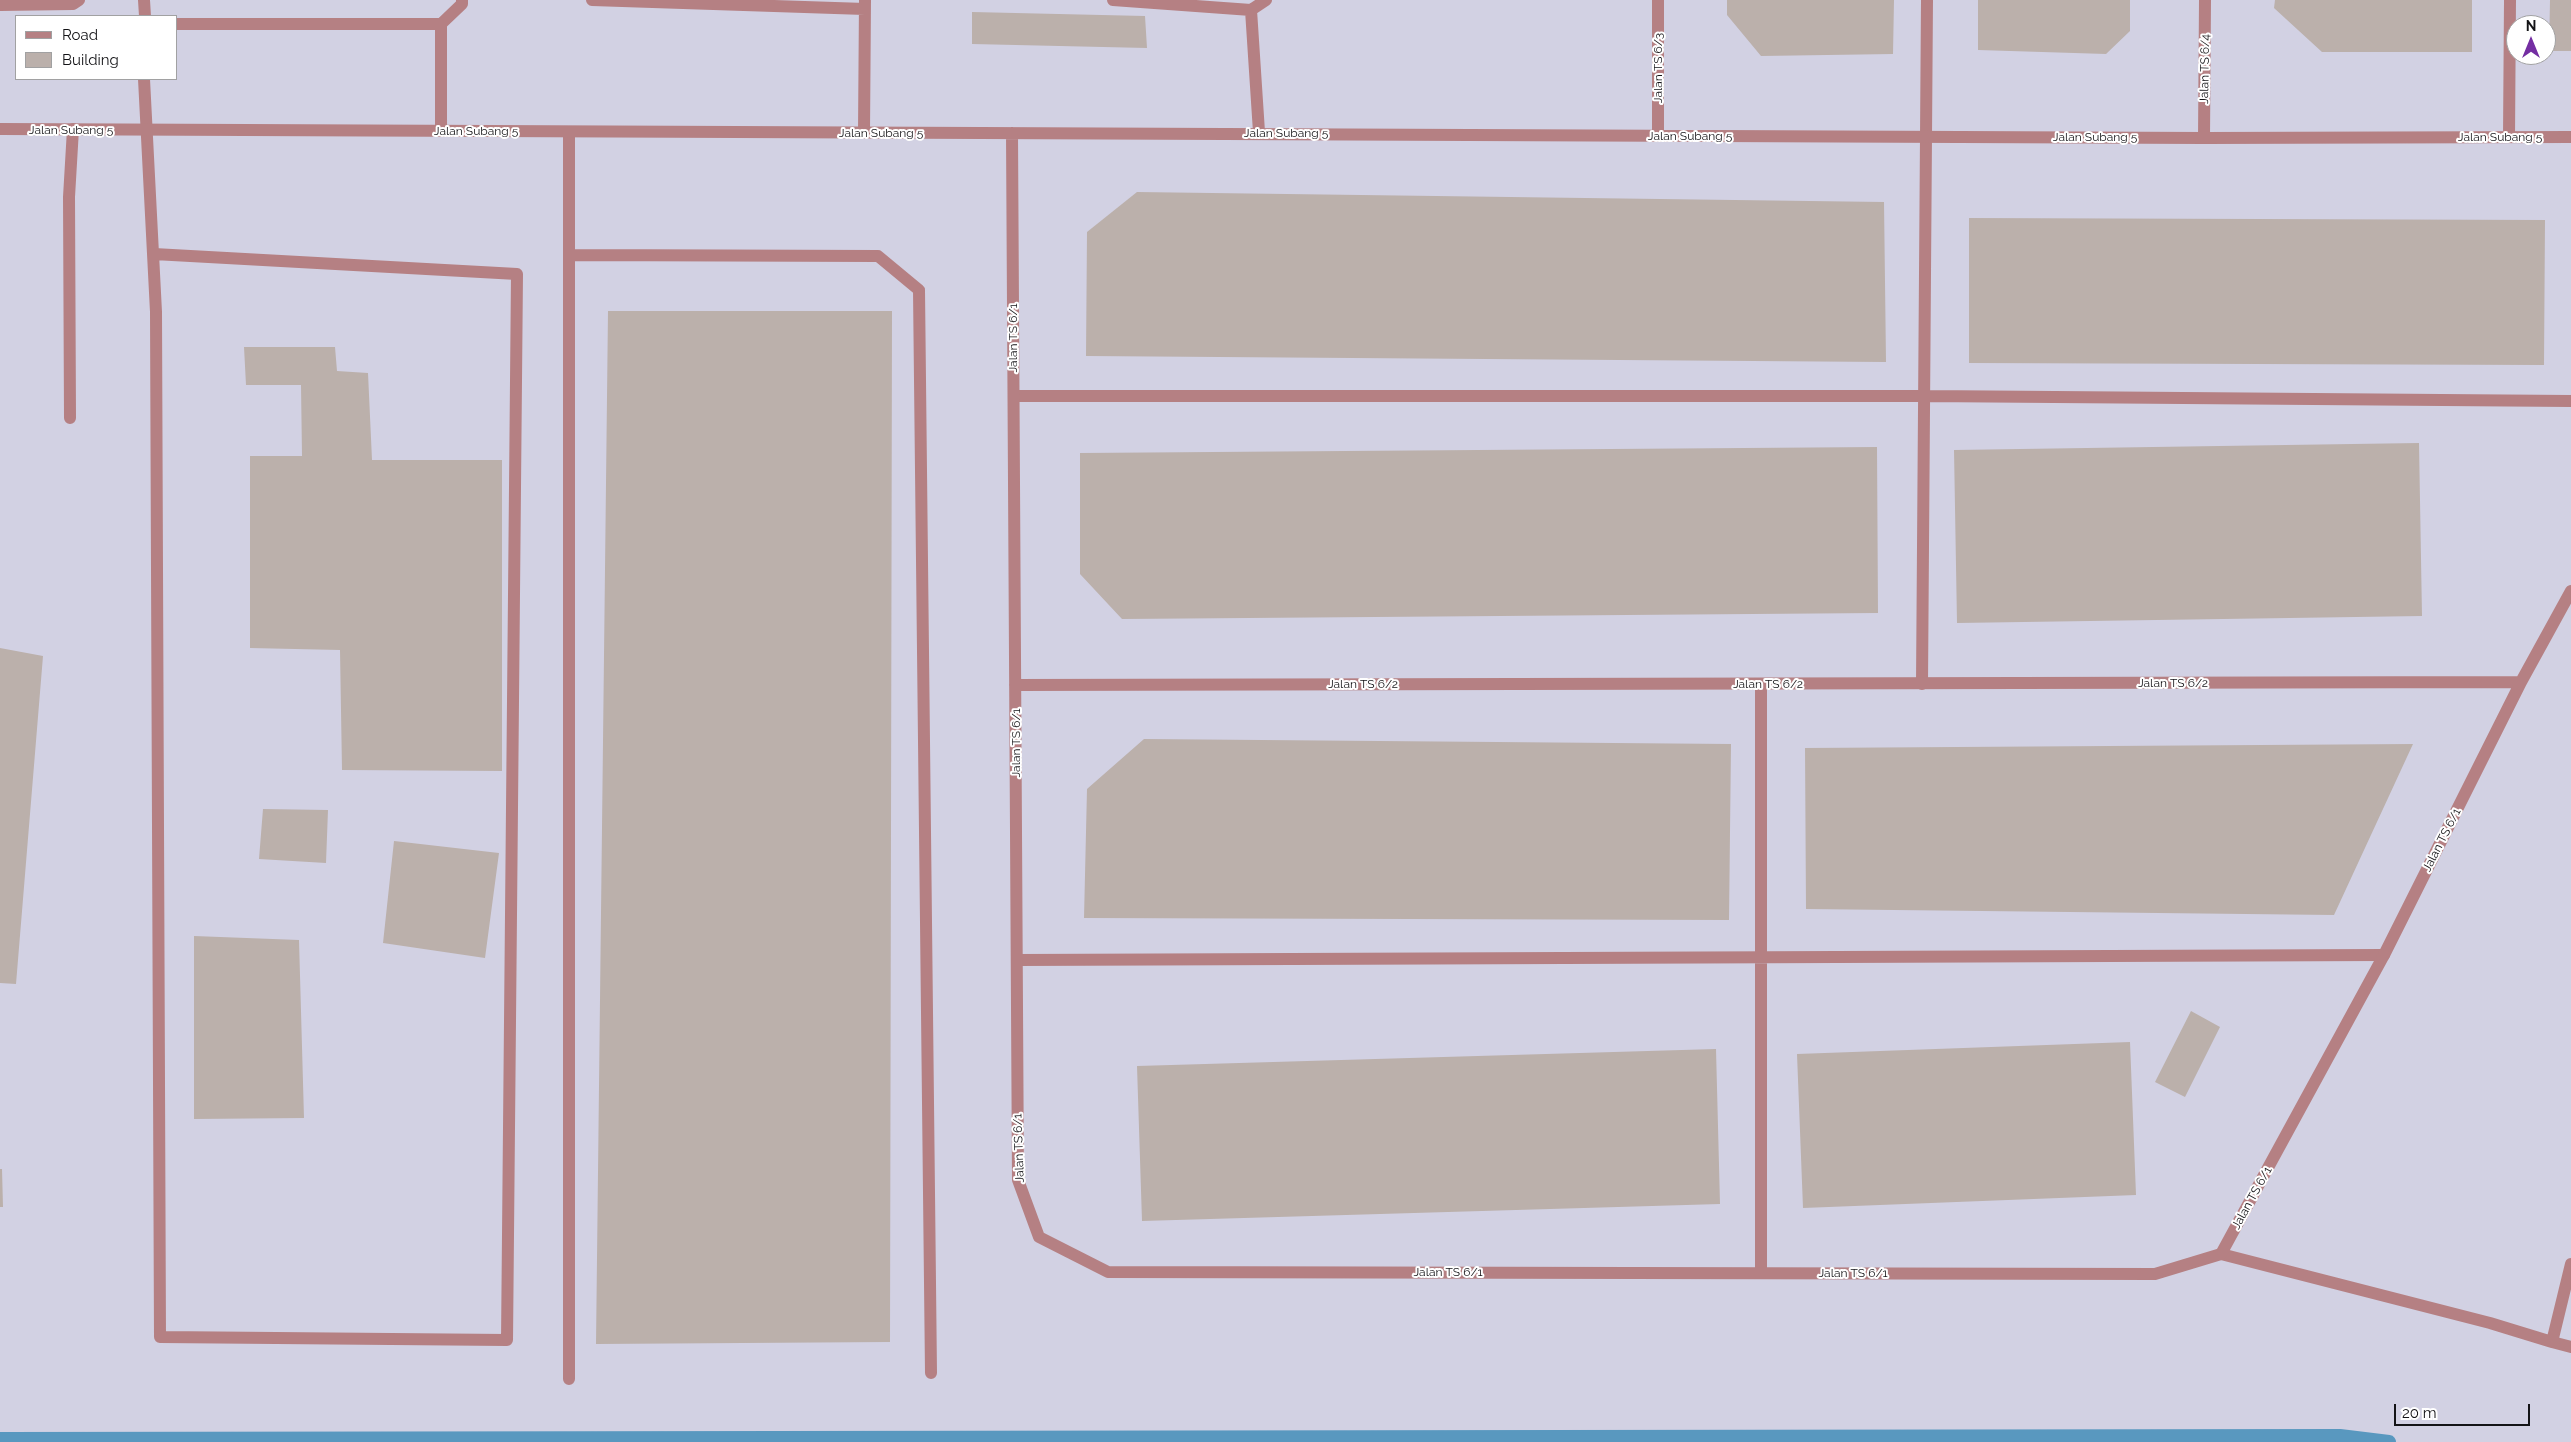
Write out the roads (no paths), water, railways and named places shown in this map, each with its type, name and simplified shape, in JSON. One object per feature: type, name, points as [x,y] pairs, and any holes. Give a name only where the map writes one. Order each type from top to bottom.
[{"type":"street","points":[[0,5],[72,4],[79,0]]},
{"type":"street","points":[[144,0],[144,15]]},
{"type":"street","points":[[178,24],[441,24],[462,4],[462,0]]},
{"type":"street","points":[[592,0],[865,4],[864,132]]},
{"type":"street","points":[[1113,0],[1251,10],[1266,0]]},
{"type":"street","name":"Jalan TS 6/3","points":[[1658,0],[1658,136]]},
{"type":"street","points":[[1922,684],[1927,0]]},
{"type":"street","name":"Jalan TS 6/4","points":[[2204,138],[2205,0]]},
{"type":"street","points":[[2509,137],[2510,0]]},
{"type":"street","points":[[1251,10],[1259,132]]},
{"type":"street","points":[[441,24],[441,131]]},
{"type":"street","points":[[144,80],[145,130],[154,254],[156,332],[160,1338],[507,1340],[517,274],[154,254]]},
{"type":"street","name":"Jalan Subang 5","points":[[0,129],[569,132],[1259,132],[2204,138],[2571,137]]},
{"type":"street","points":[[70,418],[70,197],[73,130]]},
{"type":"street","points":[[569,132],[569,1379]]},
{"type":"street","name":"Jalan TS 6/1","points":[[1012,133],[1018,1180],[1039,1237],[1108,1272],[2154,1274],[2221,1254],[2384,955],[2521,682],[2571,592]]},
{"type":"street","points":[[569,255],[878,256],[919,290],[931,1373]]},
{"type":"street","points":[[1014,396],[1924,396],[2571,401]]},
{"type":"street","name":"Jalan TS 6/2","points":[[1015,685],[2521,682]]},
{"type":"street","points":[[1761,684],[1761,1272]]},
{"type":"street","points":[[1017,960],[2384,955]]},
{"type":"street","points":[[2221,1254],[2490,1323],[2571,1347]]},
{"type":"street","points":[[2552,1342],[2571,1264]]},
{"type":"waterway","points":[[0,1439],[2340,1436],[2389,1442]]}]
